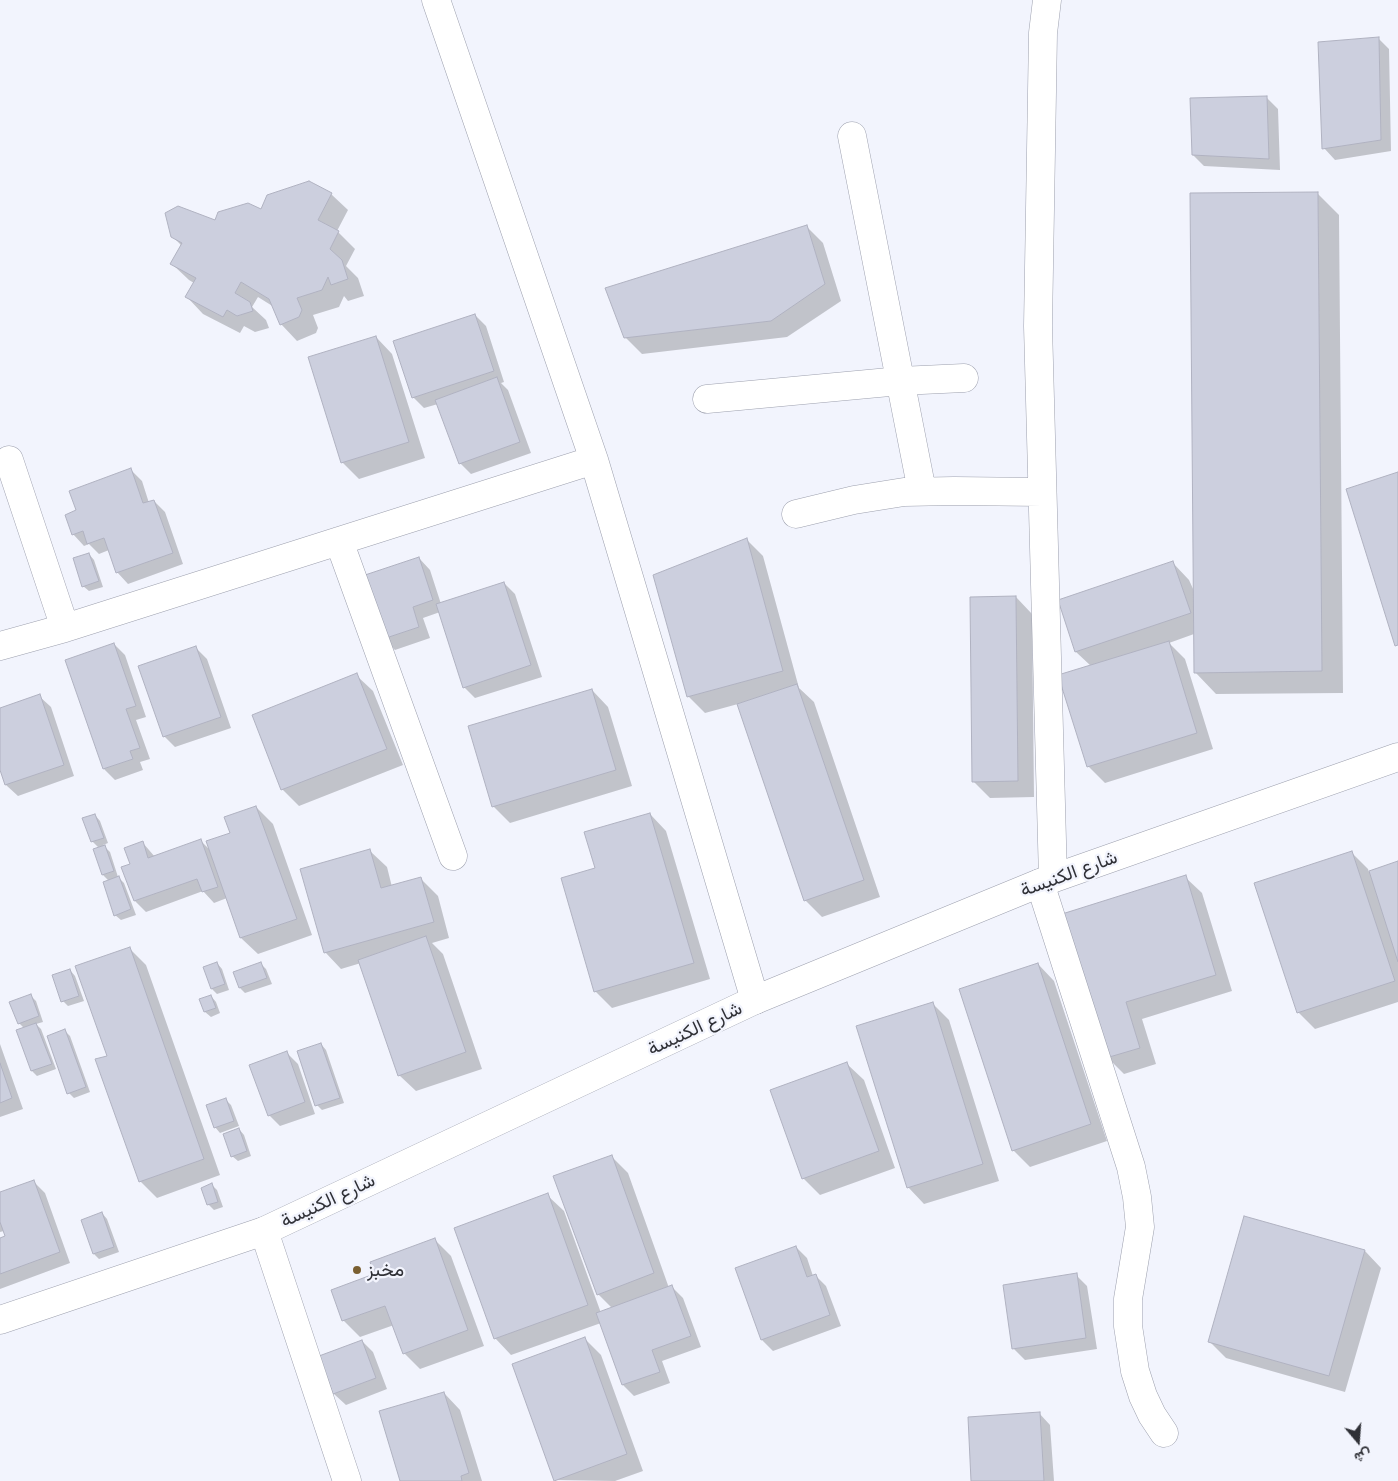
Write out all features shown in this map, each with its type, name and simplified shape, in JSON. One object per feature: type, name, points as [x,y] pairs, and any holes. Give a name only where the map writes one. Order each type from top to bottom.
[{"type":"street","points":[[436,0],[594,460],[755,1000]]},
{"type":"street","points":[[1047,0],[1043,33],[1038,326],[1042,492],[1046,881],[1131,1167],[1140,1227],[1128,1299],[1128,1326],[1135,1371],[1143,1396],[1152,1415],[1164,1433]]},
{"type":"street","points":[[852,136],[922,492]]},
{"type":"street","points":[[707,398],[900,381],[964,378]]},
{"type":"street","points":[[9,460],[64,628]]},
{"type":"street","points":[[0,646],[64,628],[594,460]]},
{"type":"street","points":[[796,514],[854,500],[904,492],[1042,492]]},
{"type":"street","points":[[339,541],[453,856]]},
{"type":"street","name":"شارع الكنيسة","points":[[0,1320],[264,1231],[755,1000],[1046,881],[1398,756]]},
{"type":"street","points":[[264,1231],[347,1481]]},
{"type":"building","points":[[1379,37],[1381,140],[1322,149],[1318,42]]},
{"type":"building","points":[[1267,96],[1269,159],[1192,155],[1190,98]]},
{"type":"building","points":[[309,181],[332,193],[318,220],[339,231],[330,249],[342,260],[348,279],[331,285],[328,277],[322,290],[297,298],[302,310],[299,317],[280,325],[269,299],[241,282],[235,293],[250,302],[253,311],[237,316],[227,310],[223,317],[185,297],[196,278],[170,264],[182,243],[171,237],[165,213],[178,206],[215,220],[218,212],[248,203],[261,209],[267,195]]},
{"type":"building","points":[[1318,192],[1322,671],[1194,673],[1190,193]]},
{"type":"building","points":[[807,225],[825,284],[771,321],[624,338],[605,288]]},
{"type":"building","points":[[475,314],[494,371],[412,398],[393,341]]},
{"type":"building","points":[[376,336],[409,442],[341,463],[308,357]]},
{"type":"building","points":[[497,377],[520,442],[459,464],[435,400]]},
{"type":"building","points":[[131,468],[143,503],[154,500],[173,553],[116,573],[104,538],[87,544],[83,531],[72,535],[65,515],[76,510],[69,491]]},
{"type":"building","points":[[1398,472],[1398,645],[1395,646],[1346,489]]},
{"type":"building","points":[[747,538],[783,671],[687,697],[653,575]]},
{"type":"building","points":[[89,553],[99,581],[82,587],[73,558]]},
{"type":"building","points":[[419,557],[433,600],[413,607],[419,627],[383,639],[362,576]]},
{"type":"building","points":[[1173,561],[1191,613],[1075,652],[1058,600]]},
{"type":"building","points":[[504,582],[531,665],[463,688],[436,604]]},
{"type":"building","points":[[1016,596],[1018,781],[972,782],[970,597]]},
{"type":"building","points":[[1169,641],[1197,733],[1087,767],[1058,675]]},
{"type":"building","points":[[114,643],[136,706],[126,709],[140,748],[130,751],[133,759],[103,769],[65,660]]},
{"type":"building","points":[[196,646],[221,717],[163,737],[138,666]]},
{"type":"building","points":[[357,673],[387,749],[281,790],[252,715]]},
{"type":"building","points":[[797,684],[864,880],[804,901],[737,704]]},
{"type":"building","points":[[592,689],[616,770],[492,807],[468,726]]},
{"type":"building","points":[[40,694],[64,765],[5,785],[0,770],[0,708]]},
{"type":"building","points":[[256,806],[297,919],[240,938],[206,841],[230,833],[224,817]]},
{"type":"building","points":[[650,813],[694,963],[594,992],[561,878],[595,868],[584,832]]},
{"type":"building","points":[[95,814],[104,838],[91,842],[82,818]]},
{"type":"building","points":[[201,839],[218,887],[202,892],[197,879],[134,901],[121,867],[130,864],[124,848],[143,841],[148,858]]},
{"type":"building","points":[[105,845],[114,871],[102,875],[93,849]]},
{"type":"building","points":[[370,849],[381,888],[421,877],[434,922],[324,953],[300,869]]},
{"type":"building","points":[[1352,851],[1395,981],[1297,1013],[1254,883]]},
{"type":"building","points":[[1398,861],[1398,962],[1369,871]]},
{"type":"building","points":[[1186,875],[1216,975],[1126,1002],[1140,1048],[1106,1058],[1062,914]]},
{"type":"building","points":[[119,876],[131,909],[114,916],[103,882]]},
{"type":"building","points":[[426,936],[466,1052],[398,1076],[358,960]]},
{"type":"building","points":[[130,947],[204,1159],[139,1182],[95,1059],[107,1056],[75,966]]},
{"type":"building","points":[[217,962],[225,984],[211,989],[203,967]]},
{"type":"building","points":[[261,962],[267,978],[239,988],[233,972]]},
{"type":"building","points":[[1038,963],[1091,1124],[1012,1151],[959,989]]},
{"type":"building","points":[[70,969],[79,996],[61,1002],[52,975]]},
{"type":"building","points":[[31,994],[39,1016],[18,1024],[9,1002]]},
{"type":"building","points":[[211,995],[216,1008],[204,1012],[199,999]]},
{"type":"building","points":[[933,1002],[983,1164],[907,1188],[856,1026]]},
{"type":"building","points":[[36,1023],[52,1064],[31,1071],[16,1030]]},
{"type":"building","points":[[65,1029],[86,1087],[67,1094],[47,1036]]},
{"type":"building","points":[[321,1043],[340,1098],[315,1106],[297,1051]]},
{"type":"building","points":[[287,1051],[305,1102],[268,1116],[249,1065]]},
{"type":"building","points":[[847,1062],[879,1151],[802,1179],[770,1090]]},
{"type":"building","points":[[0,1063],[12,1098],[0,1103]]},
{"type":"building","points":[[226,1098],[234,1121],[214,1128],[206,1105]]},
{"type":"building","points":[[239,1128],[247,1151],[231,1157],[223,1134]]},
{"type":"building","points":[[612,1155],[654,1273],[597,1295],[553,1176]]},
{"type":"building","points":[[34,1180],[60,1252],[0,1274],[0,1238],[5,1236],[0,1222],[0,1192]]},
{"type":"building","points":[[212,1183],[218,1202],[207,1205],[201,1188]]},
{"type":"building","points":[[548,1193],[588,1305],[494,1339],[454,1228]]},
{"type":"building","points":[[102,1212],[114,1247],[93,1254],[81,1220]]},
{"type":"building","points":[[1244,1216],[1365,1250],[1329,1376],[1208,1342]]},
{"type":"building","points":[[435,1238],[468,1330],[403,1354],[385,1306],[342,1321],[331,1290],[374,1274],[370,1262]]},
{"type":"building","points":[[796,1246],[807,1277],[816,1274],[830,1315],[761,1340],[735,1268]]},
{"type":"building","points":[[1077,1273],[1086,1338],[1012,1349],[1003,1285]]},
{"type":"building","points":[[672,1285],[691,1336],[652,1350],[660,1372],[622,1385],[596,1313]]},
{"type":"building","points":[[585,1337],[627,1454],[554,1481],[512,1364]]},
{"type":"building","points":[[362,1340],[376,1378],[333,1394],[319,1356]]},
{"type":"building","points":[[444,1392],[469,1473],[461,1476],[462,1481],[400,1481],[379,1411]]},
{"type":"building","points":[[1040,1412],[1044,1481],[971,1481],[968,1417]]},
{"type":"place","name":"مخبز","points":[[357,1270]]}]
